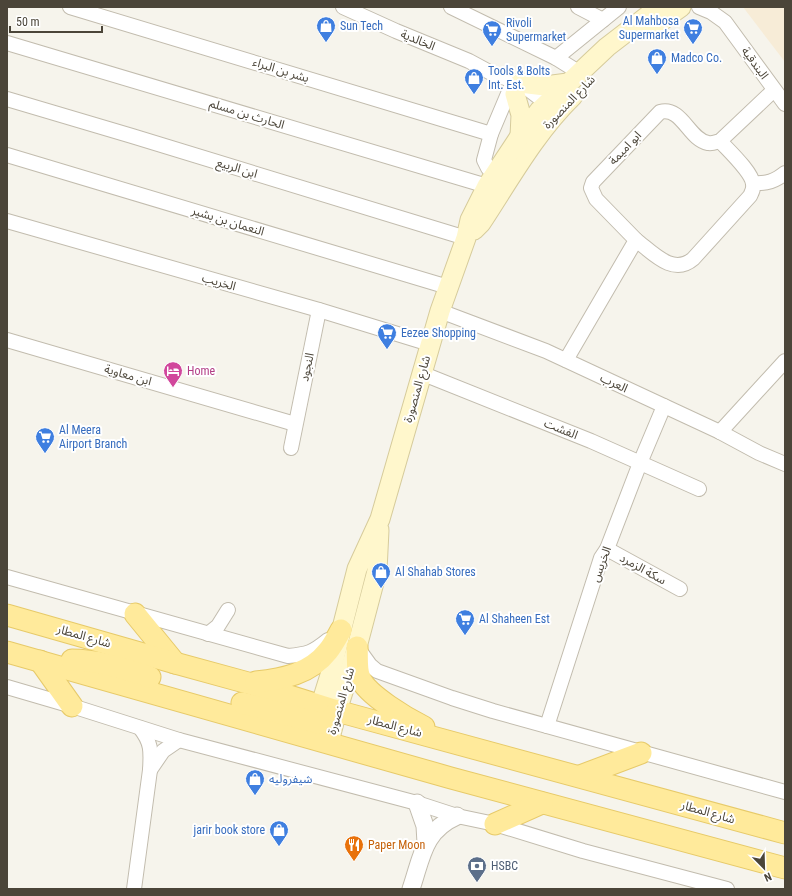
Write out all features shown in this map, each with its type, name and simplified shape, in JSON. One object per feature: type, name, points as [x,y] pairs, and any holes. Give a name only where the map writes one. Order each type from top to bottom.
[{"type":"main road","name":"شارع المنصورة","points":[[466,238],[481,223],[530,148],[548,111],[574,78],[607,47],[658,7]]},
{"type":"main road","name":"شارع المنصورة","points":[[323,724],[341,630],[357,569],[378,514],[440,311],[466,238],[470,220],[491,180],[520,136],[548,111],[617,55],[681,7]]},
{"type":"main road","points":[[520,136],[521,115],[515,89],[545,86],[574,78]]},
{"type":"main road","name":"شارع المنصورة","points":[[323,724],[358,647],[377,571],[378,514]]},
{"type":"main road","points":[[135,614],[175,663]]},
{"type":"main road","name":"شارع المطار","points":[[7,615],[248,683],[323,724],[542,803],[785,868]]},
{"type":"main road","points":[[248,683],[280,679],[303,671],[323,656],[341,630]]},
{"type":"main road","points":[[358,647],[358,672],[362,682],[370,692],[414,722],[451,741]]},
{"type":"main road","name":"شارع المطار","points":[[7,652],[45,662],[323,724],[451,741],[785,833]]},
{"type":"main road","points":[[45,662],[72,706]]},
{"type":"main road","points":[[580,776],[641,753]]},
{"type":"main road","points":[[495,824],[542,803]]},
{"type":"street","name":"بشر بن البراء","points":[[70,7],[491,134]]},
{"type":"street","name":"الخالدية","points":[[343,7],[469,61],[493,74],[503,76],[515,89],[548,111]]},
{"type":"street","points":[[451,7],[556,58],[574,78]]},
{"type":"street","points":[[578,7],[604,20]]},
{"type":"street","points":[[556,58],[619,7]]},
{"type":"street","name":"البندقية","points":[[699,7],[711,12],[725,22],[785,104]]},
{"type":"street","name":"البندقية","points":[[722,7],[725,22]]},
{"type":"street","name":"الحارث بن مسلم","points":[[7,43],[491,180]]},
{"type":"street","points":[[491,180],[484,160],[491,134],[515,89]]},
{"type":"street","points":[[774,90],[720,141],[750,175],[753,183],[762,184],[770,182],[785,173]]},
{"type":"street","name":"ابن الربيع","points":[[7,100],[132,136],[466,238]]},
{"type":"street","name":"ابو اميمة","points":[[720,141],[707,143],[699,139],[675,114],[665,111],[660,112],[598,176],[593,182],[591,188],[596,199],[636,240],[667,264],[682,266],[688,264],[750,196],[753,190],[753,183]]},
{"type":"street","name":"النعمان بن بشير","points":[[7,155],[448,287]]},
{"type":"street","name":"الخريب","points":[[7,221],[319,310],[430,344]]},
{"type":"street","points":[[566,360],[636,240]]},
{"type":"street","name":"النجود","points":[[291,448],[319,310]]},
{"type":"street","name":"العرب","points":[[440,311],[546,351],[783,461]]},
{"type":"street","name":"ابن معاوية","points":[[7,340],[296,424]]},
{"type":"street","points":[[720,432],[785,361]]},
{"type":"street","name":"الفشت","points":[[421,373],[591,441],[699,489]]},
{"type":"street","name":"الخريس","points":[[547,726],[601,558],[664,406]]},
{"type":"street","name":"سكة الزمرد","points":[[606,549],[680,589]]},
{"type":"street","points":[[7,577],[288,656],[307,654],[315,650],[341,630]]},
{"type":"street","points":[[208,634],[218,626],[228,610]]},
{"type":"street","points":[[358,647],[370,666],[381,673],[452,698],[641,753],[785,792]]},
{"type":"street","points":[[7,687],[179,740],[417,803],[457,816],[495,824],[583,851],[727,889]]},
{"type":"street","points":[[134,889],[150,770],[151,752],[149,742],[140,728]]},
{"type":"street","points":[[150,770],[163,751],[179,740]]},
{"type":"street","points":[[417,803],[424,826],[426,843]]},
{"type":"street","points":[[411,889],[426,843],[436,829],[457,816]]},
{"type":"shaded area","points":[[743,7],[785,7],[785,62]]},
{"type":"place","name":"Sun Tech","points":[[326,43]]},
{"type":"place","name":"Al Mahbosa Supermarket","points":[[693,45]]},
{"type":"place","name":"Rivoli Supermarket","points":[[492,47]]},
{"type":"place","name":"Madco Co.","points":[[657,75]]},
{"type":"place","name":"Tools & Bolts Int. Est.","points":[[474,95]]},
{"type":"place","name":"Eezee Shopping","points":[[387,350]]},
{"type":"place","name":"Home","points":[[173,388]]},
{"type":"place","name":"Al Meera Airport Branch","points":[[45,454]]},
{"type":"place","name":"Al Shahab Stores","points":[[381,589]]},
{"type":"place","name":"Al Shaheen Est","points":[[465,636]]},
{"type":"place","name":"شيفروليه","points":[[255,796]]},
{"type":"place","name":"jarir book store","points":[[279,847]]},
{"type":"place","name":"Paper Moon","points":[[354,862]]},
{"type":"place","name":"HSBC","points":[[477,883]]}]
